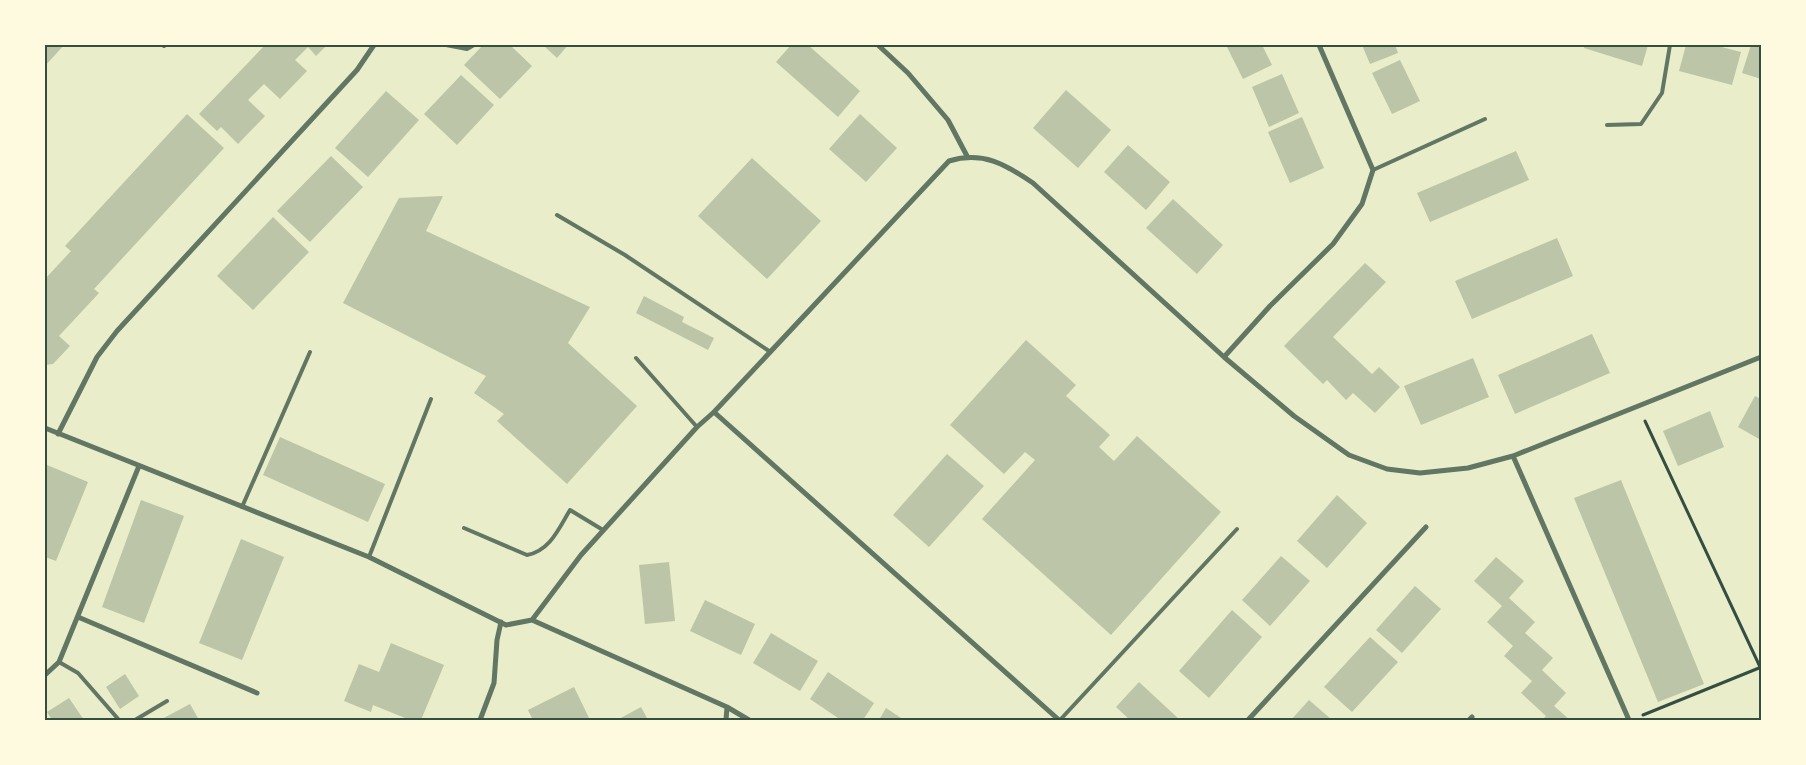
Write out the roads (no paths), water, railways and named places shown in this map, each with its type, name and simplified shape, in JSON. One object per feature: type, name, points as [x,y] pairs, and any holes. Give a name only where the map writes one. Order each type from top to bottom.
[{"type":"street","points":[[58,434],[97,356],[117,331],[357,70],[374,45]]},
{"type":"street","points":[[878,45],[908,73],[948,120],[967,156]]},
{"type":"street","points":[[1224,357],[1270,306],[1333,244],[1362,204],[1372,170],[1318,45]]},
{"type":"street","points":[[532,620],[581,555],[697,427],[714,412],[948,161],[967,156],[1006,164],[1033,183],[1224,357],[1294,416],[1349,455],[1387,469],[1420,473],[1468,468],[1513,456],[1761,357]]},
{"type":"street","points":[[714,412],[1059,720]]},
{"type":"street","points":[[45,428],[369,557],[506,624],[532,620],[727,707],[749,720]]},
{"type":"street","points":[[1513,456],[1629,720]]},
{"type":"street","points":[[45,675],[59,662],[139,466]]},
{"type":"street","points":[[1248,720],[1426,527]]},
{"type":"street","points":[[78,617],[257,693]]},
{"type":"street","points":[[480,720],[494,683],[497,640],[501,622]]},
{"type":"street","points":[[726,720],[727,707]]},
{"type":"lane","points":[[446,45],[467,49],[474,45]]},
{"type":"lane","points":[[1607,125],[1641,124],[1662,93],[1670,45]]},
{"type":"lane","points":[[1372,170],[1485,119]]},
{"type":"lane","points":[[557,215],[770,351]]},
{"type":"lane","points":[[242,507],[310,352]]},
{"type":"lane","points":[[636,358],[697,427]]},
{"type":"lane","points":[[369,557],[431,399]]},
{"type":"lane","points":[[464,528],[527,555],[536,554],[548,544],[570,510],[603,530]]},
{"type":"lane","points":[[1059,720],[1237,528]]},
{"type":"lane","points":[[59,662],[83,678],[119,720]]},
{"type":"lane","points":[[135,720],[167,701]]}]
